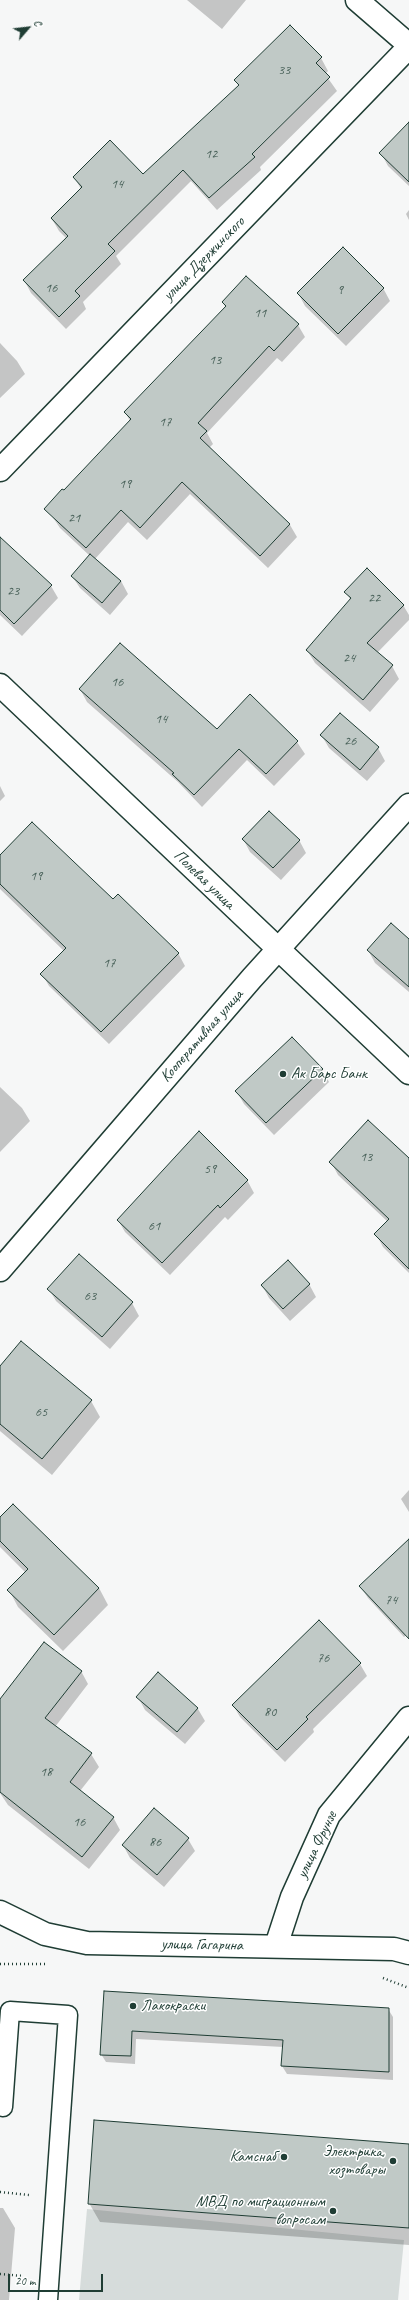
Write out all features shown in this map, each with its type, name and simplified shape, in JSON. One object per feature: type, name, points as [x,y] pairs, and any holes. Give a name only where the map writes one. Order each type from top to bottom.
[{"type":"street","points":[[357,0],[409,46]]},
{"type":"street","name":"улица Дзержинского","points":[[0,470],[409,46]]},
{"type":"street","name":"Полевая улица","points":[[0,685],[277,950],[409,1073]]},
{"type":"street","name":"Кооперативная улица","points":[[0,1270],[277,950],[409,806]]},
{"type":"street","name":"улица Фрунзе","points":[[276,1946],[292,1897],[329,1815],[409,1718]]},
{"type":"street","name":"улица Гагарина","points":[[0,1912],[44,1934],[87,1943],[394,1949],[409,1953]]},
{"type":"lane","points":[[3,2108],[10,2010],[68,2015],[48,2300]]},
{"type":"path","points":[[0,2192],[30,2195]]},
{"type":"shaded area","points":[[87,2209],[404,2240],[398,2300],[79,2300]]},
{"type":"building","points":[[290,25],[322,57],[316,63],[330,77],[252,154],[255,157],[209,198],[183,170],[108,244],[115,251],[75,291],[80,296],[59,317],[23,280],[68,236],[51,218],[82,187],[73,177],[110,140],[143,174],[239,85],[234,80]]},
{"type":"building","points":[[409,122],[409,182],[379,153]]},
{"type":"building","points":[[343,247],[384,288],[338,334],[297,293]]},
{"type":"building","points":[[246,276],[299,324],[274,351],[269,346],[198,423],[207,431],[200,438],[290,524],[260,556],[182,482],[140,528],[121,510],[86,548],[44,509],[131,419],[124,412],[226,306],[222,302]]},
{"type":"building","points":[[0,537],[52,585],[14,624],[0,610]]},
{"type":"building","points":[[90,554],[121,581],[102,603],[71,576]]},
{"type":"building","points":[[367,568],[404,605],[367,643],[393,665],[363,700],[306,650],[351,598],[344,592]]},
{"type":"building","points":[[120,643],[217,729],[250,694],[298,741],[266,774],[239,749],[194,795],[172,774],[174,773],[79,689]]},
{"type":"building","points":[[340,713],[379,747],[360,770],[320,735]]},
{"type":"building","points":[[269,811],[300,840],[273,868],[242,839]]},
{"type":"building","points":[[32,822],[113,899],[118,894],[179,953],[101,1032],[40,974],[66,948],[0,884],[0,855]]},
{"type":"building","points":[[391,923],[409,939],[409,987],[367,950]]},
{"type":"building","points":[[292,1037],[323,1069],[266,1123],[235,1091]]},
{"type":"building","points":[[368,1120],[409,1158],[409,1269],[374,1234],[389,1219],[329,1162]]},
{"type":"building","points":[[199,1131],[248,1180],[220,1208],[218,1205],[162,1263],[117,1220]]},
{"type":"building","points":[[79,1254],[133,1302],[102,1337],[47,1289]]},
{"type":"building","points":[[288,1260],[310,1284],[283,1309],[261,1285]]},
{"type":"building","points":[[21,1341],[92,1400],[42,1459],[0,1424],[0,1366]]},
{"type":"building","points":[[13,1504],[99,1588],[54,1635],[7,1590],[28,1569],[0,1541],[0,1517]]},
{"type":"building","points":[[409,1539],[409,1639],[359,1586]]},
{"type":"building","points":[[319,1620],[361,1663],[306,1717],[308,1719],[277,1750],[232,1705]]},
{"type":"building","points":[[44,1642],[82,1671],[45,1718],[92,1753],[70,1782],[114,1817],[82,1857],[0,1792],[0,1699]]},
{"type":"building","points":[[158,1672],[198,1708],[177,1732],[136,1697]]},
{"type":"building","points":[[154,1808],[189,1838],[157,1875],[122,1845]]},
{"type":"building","points":[[104,1991],[389,2008],[389,2072],[281,2066],[283,2040],[132,2031],[131,2056],[100,2055]]},
{"type":"building","points":[[94,2120],[409,2144],[409,2228],[88,2204]]},
{"type":"place","name":"Ак Барс Банк","points":[[283,1074]]},
{"type":"place","name":"Лакокраски","points":[[133,2006]]},
{"type":"place","name":"Камснаб","points":[[284,2157]]},
{"type":"place","name":"Электрика, хозтовары","points":[[393,2161]]},
{"type":"place","name":"МВД по миграционным вопросам","points":[[333,2211]]}]
